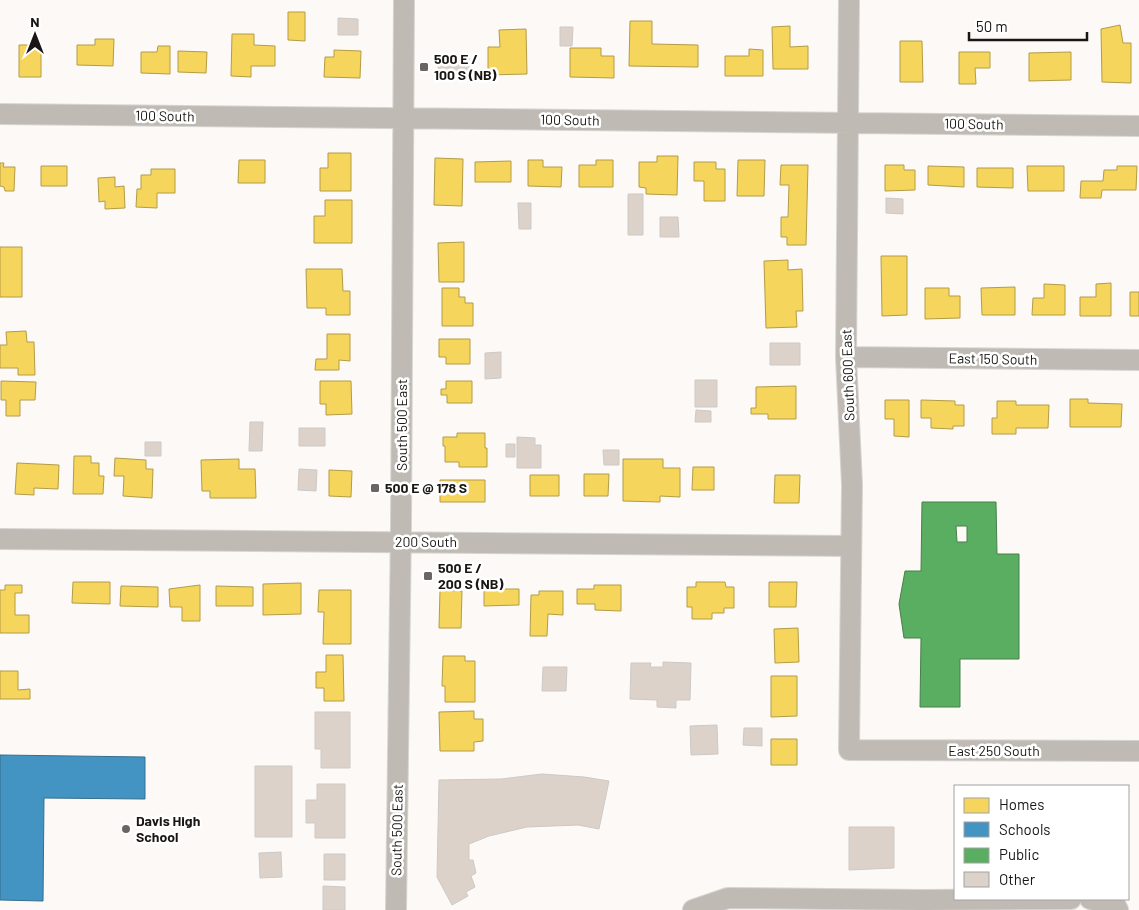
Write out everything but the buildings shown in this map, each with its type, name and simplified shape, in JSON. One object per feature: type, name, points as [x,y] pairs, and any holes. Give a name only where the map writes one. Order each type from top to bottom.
[{"type":"street","name":"South 500 East","points":[[396,910],[401,542],[404,0]]},
{"type":"street","name":"South 600 East","points":[[849,0],[846,357],[852,485],[849,750]]},
{"type":"street","name":"100 South","points":[[0,114],[1139,126]]},
{"type":"street","name":"East 150 South","points":[[846,357],[1139,360]]},
{"type":"street","name":"200 South","points":[[0,539],[851,546]]},
{"type":"street","name":"East 250 South","points":[[849,750],[1139,751]]},
{"type":"street","points":[[693,910],[728,898],[954,900]]},
{"type":"street","points":[[1094,900],[1116,906],[1118,910]]},
{"type":"place","name":"500 E / 100 S (NB)","points":[[424,67]]},
{"type":"place","name":"500 E @ 178 S","points":[[375,488]]},
{"type":"place","name":"500 E / 200 S (NB)","points":[[428,576]]},
{"type":"place","name":"Davis High School","points":[[126,829]]}]
